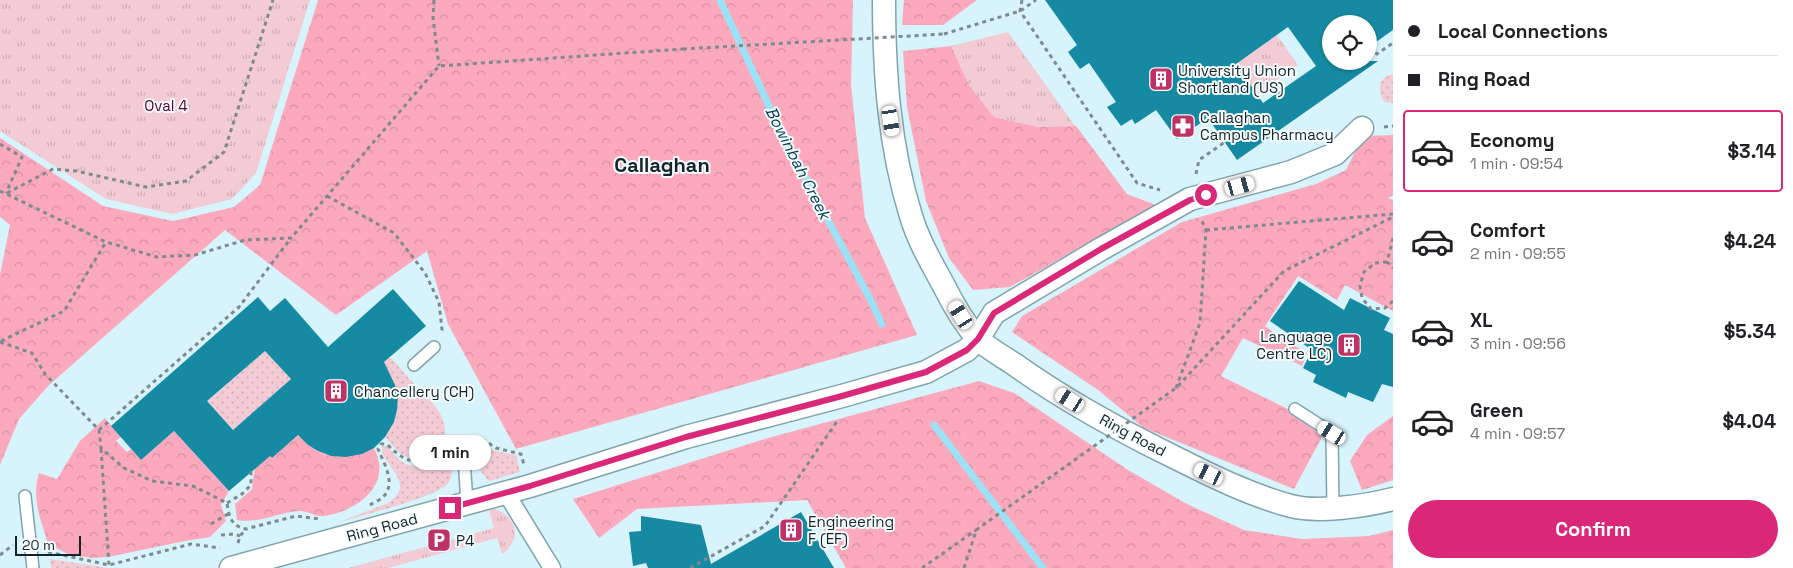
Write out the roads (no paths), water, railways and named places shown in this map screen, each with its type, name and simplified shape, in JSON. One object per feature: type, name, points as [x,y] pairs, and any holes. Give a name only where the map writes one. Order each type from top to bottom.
[{"type":"street","points":[[884,0],[884,55],[891,121],[898,163],[911,217],[942,282],[956,307],[978,339],[994,313],[1101,249],[1190,200],[1291,172],[1335,154],[1362,128]]},
{"type":"street","name":"Ring Road","points":[[231,568],[506,493],[686,437],[926,372],[967,350],[978,339],[1084,409],[1148,445],[1224,482],[1293,507],[1333,509],[1393,499]]},
{"type":"street","points":[[506,493],[552,568]]},
{"type":"lane","points":[[414,365],[434,347]]},
{"type":"lane","points":[[1295,409],[1332,433],[1333,509]]},
{"type":"lane","points":[[463,442],[467,504]]},
{"type":"lane","points":[[25,496],[33,568]]},
{"type":"waterway","name":"Bowinbah Creek","points":[[720,0],[779,128],[882,324]]},
{"type":"waterway","name":"Bowinbah Creek","points":[[934,425],[1043,568]]},
{"type":"place","name":"University Union Shortland (US)","points":[[1161,79]]},
{"type":"place","name":"Callaghan Campus Pharmacy","points":[[1183,126]]},
{"type":"place","name":"Language Centre LC)","points":[[1349,345]]},
{"type":"place","name":"Chancellery (CH)","points":[[336,391]]},
{"type":"place","name":"Engineering F (EF)","points":[[791,530]]},
{"type":"place","name":"P4","points":[[439,540]]},
{"type":"district","name":"Callaghan","points":[[662,165]]},
{"type":"park label","name":"Oval 4","points":[[166,105]]}]
